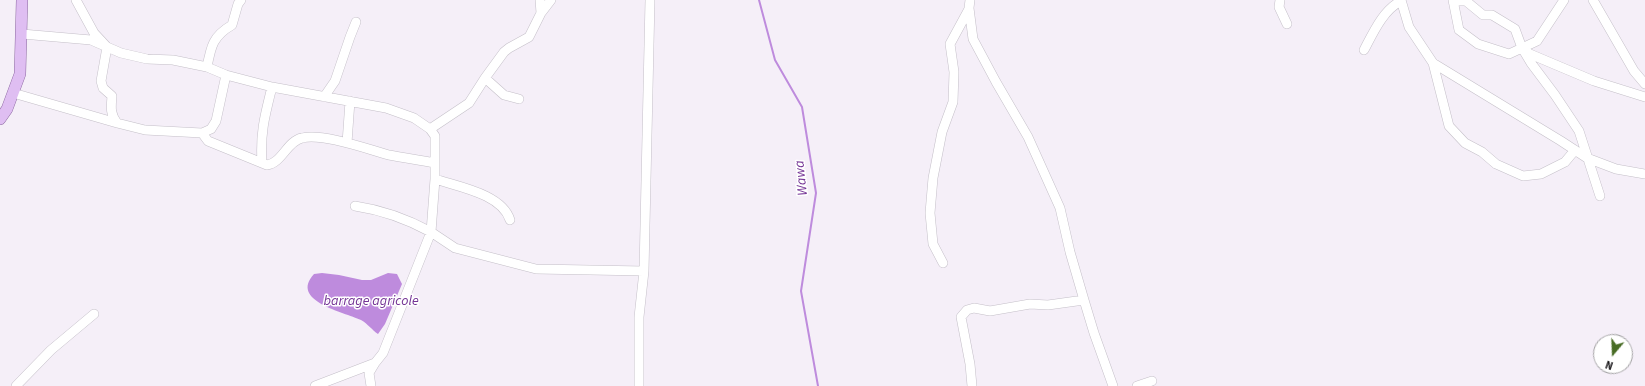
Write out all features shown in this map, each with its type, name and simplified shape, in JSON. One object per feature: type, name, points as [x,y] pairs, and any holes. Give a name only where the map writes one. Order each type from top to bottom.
[{"type":"main road","points":[[0,119],[7,109],[20,74],[22,0]]},
{"type":"street","points":[[76,0],[93,36],[107,47],[122,53],[147,59],[173,60],[207,67],[226,75],[272,87],[386,108],[414,118],[430,130],[435,136],[435,179],[431,232],[383,353],[369,373],[371,386]]},
{"type":"street","points":[[207,67],[211,49],[220,32],[232,25],[238,4],[241,0]]},
{"type":"street","points":[[540,0],[541,13]]},
{"type":"street","points":[[430,130],[469,103],[504,52],[530,37],[534,24],[551,0]]},
{"type":"street","points":[[639,386],[639,317],[644,271],[650,0]]},
{"type":"street","points":[[1280,0],[1279,7],[1287,24]]},
{"type":"street","points":[[1564,1],[1537,41],[1522,48],[1509,54],[1478,44],[1459,30],[1454,0],[1466,1],[1483,15],[1492,14],[1514,29],[1522,48],[1579,131],[1600,196]]},
{"type":"street","points":[[1592,0],[1634,71],[1645,84]]},
{"type":"street","points":[[1364,50],[1376,26],[1396,4],[1401,1],[1410,28],[1432,63],[1449,126],[1465,143],[1482,152],[1496,164],[1523,176],[1540,174],[1565,162],[1574,150]]},
{"type":"street","points":[[943,263],[933,244],[932,236],[930,213],[933,178],[942,132],[953,102],[954,72],[950,44],[970,4]]},
{"type":"street","points":[[970,4],[973,39],[1028,137],[1060,208],[1070,252],[1084,300],[1113,386]]},
{"type":"street","points":[[324,96],[335,81],[356,22]]},
{"type":"street","points":[[22,34],[93,36]]},
{"type":"street","points":[[107,47],[101,81],[103,88],[112,96],[110,108],[117,123]]},
{"type":"street","points":[[1522,48],[1530,54],[1594,81],[1645,97]]},
{"type":"street","points":[[1432,63],[1587,158],[1616,169],[1645,174]]},
{"type":"street","points":[[13,94],[145,130],[202,133],[211,129],[216,121],[226,75]]},
{"type":"street","points":[[485,78],[504,95],[519,99]]},
{"type":"street","points":[[262,163],[262,125],[272,87]]},
{"type":"street","points":[[347,143],[350,102]]},
{"type":"street","points":[[202,133],[208,141],[266,165],[271,164],[295,140],[311,136],[347,143],[391,155],[435,163]]},
{"type":"street","points":[[435,179],[486,195],[504,208],[510,220]]},
{"type":"street","points":[[355,206],[369,208],[409,220],[455,248],[536,269],[644,271]]},
{"type":"street","points":[[972,386],[970,364],[960,318],[967,310],[974,308],[990,311],[1030,304],[1048,305],[1084,300]]},
{"type":"street","points":[[16,386],[51,350],[94,314]]},
{"type":"street","points":[[315,386],[375,363]]},
{"type":"street","points":[[1137,386],[1152,381]]},
{"type":"water","name":"barrage agricole","points":[[322,273],[362,280],[371,280],[388,273],[397,274],[402,284],[385,324],[378,334],[361,320],[332,309],[313,298],[308,291],[308,283],[314,274]]},
{"type":"waterway","name":"Wawa","points":[[759,0],[775,60],[802,107],[816,193],[801,291],[818,386]]}]
